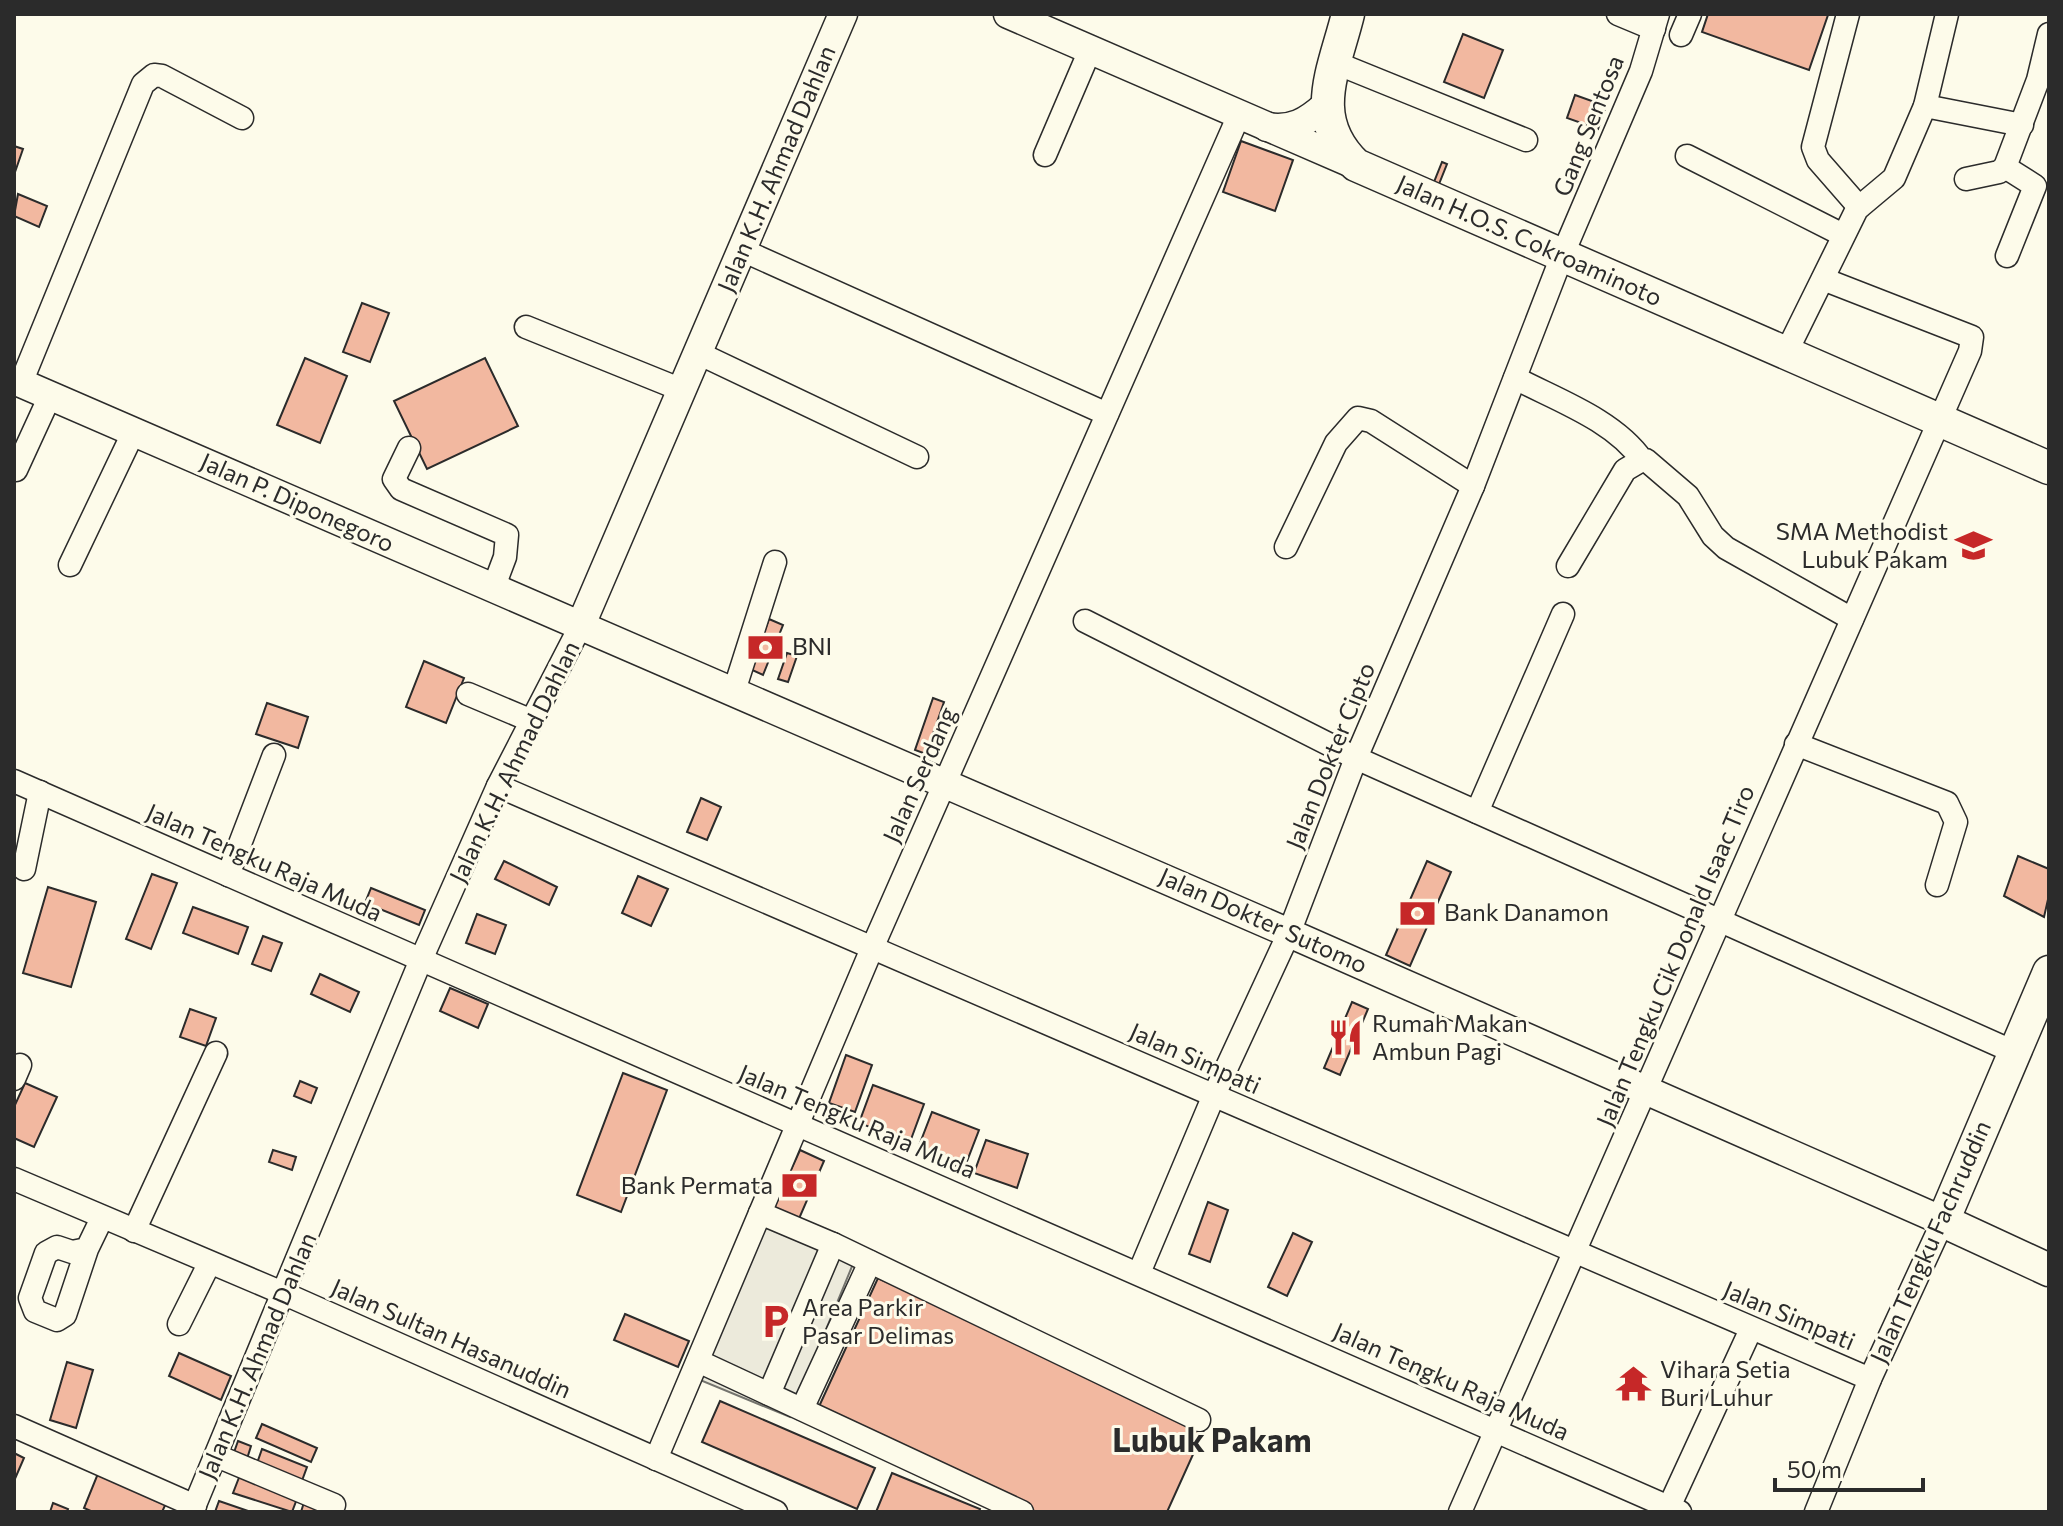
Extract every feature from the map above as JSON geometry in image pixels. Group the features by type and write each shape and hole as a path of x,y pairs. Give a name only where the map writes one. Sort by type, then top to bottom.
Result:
{"highway":[{"path":"1348,14 1325,106 1333,137 1356,165"},
{"name":"Jalan H.O.S. Cokroaminoto","path":"1356,165 2049,468"},
{"name":"Jalan Tengku Fachruddin","path":"1943,1221 2049,972"},
{"path":"1943,1221 2049,1270"}],"main road":[{"name":"Jalan K.H. Ahmad Dahlan","path":"580,627 843,14"},
{"name":"Jalan H.O.S. Cokroaminoto","path":"1008,14 1356,165"},
{"path":"1266,127 1283,129 1299,125 1325,106"},
{"name":"Jalan P. Diponegoro","path":"18,382 580,627"},
{"name":"Jalan Dokter Sutomo","path":"580,627 734,691 1943,1221"}],"street":[{"path":"1618,14 1656,21"},
{"path":"1848,14 1814,154 1859,207"},
{"path":"1786,353 1859,207 1892,181 1925,106 1947,14"},
{"name":"Gang Sentosa","path":"1562,256 1641,71 1656,21"},
{"path":"1966,179 1999,172 2005,167 2022,125 2049,34"},
{"path":"1045,155 1090,50"},
{"path":"1336,63 1526,140"},
{"path":"18,382 143,84 154,75 162,76 242,118"},
{"path":"1925,106 2022,125"},
{"name":"Jalan Serdang","path":"656,1459 873,946 1239,115"},
{"path":"1687,156 1843,235"},
{"path":"2005,167 2035,186 2007,256"},
{"path":"742,250 1107,414"},
{"name":"Jalan Dokter Cipto","path":"1139,1273 1214,1095 1289,933 1356,758 1473,486 1562,256"},
{"name":"Jalan Tengku Cik Donald Isaac Tiro","path":"1460,1512 1970,351 1972,337 1823,279"},
{"path":"526,327 682,390"},
{"path":"698,353 917,457"},
{"path":"1515,378 1598,422 1624,441 1642,460 1646,460 1688,496 1713,536 1740,559 1852,619"},
{"path":"16,470 50,396"},
{"path":"1286,547 1336,443 1358,418 1371,421 1473,486"},
{"path":"70,565 134,431"},
{"path":"409,448 396,472 397,485 507,535 505,557 493,589"},
{"path":"1568,566 1625,470 1642,460"},
{"path":"734,691 775,562"},
{"path":"1477,812 1563,614"},
{"path":"1085,621 1356,758 2014,1052"},
{"name":"Jalan K.H. Ahmad Dahlan","path":"194,1509 420,962 498,786 580,627"},
{"path":"468,694 532,721"},
{"path":"1796,744 1947,803 1956,822 1937,885"},
{"path":"228,875 274,755"},
{"name":"Jalan Tengku Raja Muda","path":"14,781 420,962 1139,1273 1674,1510"},
{"name":"Jalan Simpati","path":"498,786 1870,1379"},
{"path":"24,869 40,792"},
{"path":"134,1231 216,1053"},
{"name":"Jalan Sultan Hasanuddin","path":"14,1179 285,1294 776,1512"},
{"path":"760,1213 833,1244 1199,1420"},
{"path":"87,1249 102,1218"},
{"name":"Jalan Tengku Fachruddin","path":"1816,1512 1870,1379 1943,1221"},
{"path":"769,1394 833,1244"},
{"path":"802,1409 870,1262"},
{"path":"179,1324 209,1264"},
{"path":"1674,1510 1751,1329"},
{"path":"698,1361 1022,1512"},
{"path":"14,1426 194,1509"},
{"path":"217,1456 334,1505"}],"shaded area":[{"name":"Area Parkir Pasar Delimas","path":"763,1226 853,1264 790,1417 700,1380"}],"building":[{"path":"1708,14 1828,15 1809,70 1702,32"},
{"path":"1463,34 1503,50 1484,98 1444,82"},
{"path":"1575,95 1606,106 1598,129 1567,118"},
{"path":"1241,141 1293,160 1275,211 1223,192"},
{"path":"14,146 23,149 15,172 14,172"},
{"path":"1442,162 1447,164 1437,189 1432,187"},
{"path":"18,194 47,206 39,227 14,216"},
{"path":"362,303 389,313 370,362 343,352"},
{"path":"305,358 347,376 320,443 277,425"},
{"path":"485,358 518,426 427,469 394,401"},
{"name":"BNI","path":"769,619 783,625 763,675 750,669"},
{"path":"787,653 797,656 788,682 778,679"},
{"path":"424,661 464,678 446,723 406,707"},
{"path":"933,698 944,702 926,754 915,750"},
{"path":"267,703 308,717 298,748 256,734"},
{"path":"701,798 721,807 707,840 687,832"},
{"path":"2018,856 2049,869 2049,895 2044,917 2004,896"},
{"path":"504,861 557,887 549,905 495,879"},
{"name":"Bank Danamon","path":"1427,861 1451,872 1410,966 1386,955"},
{"path":"152,874 177,883 151,949 126,939"},
{"path":"638,876 668,889 651,926 622,913"},
{"path":"48,887 96,902 71,987 23,973"},
{"path":"371,888 425,910 419,925 365,903"},
{"path":"193,907 248,927 238,954 183,933"},
{"path":"477,914 506,925 495,954 466,943"},
{"path":"263,936 282,943 271,971 252,964"},
{"path":"320,974 359,992 350,1012 311,994"},
{"path":"450,988 488,1004 478,1028 440,1011"},
{"name":"Rumah Makan Ambun Pagi","path":"1352,1002 1368,1009 1340,1075 1324,1068"},
{"path":"190,1009 216,1018 206,1046 180,1037"},
{"path":"846,1055 872,1065 855,1112 829,1103"},
{"path":"623,1073 667,1090 621,1212 577,1195"},
{"path":"300,1081 317,1088 311,1103 294,1096"},
{"path":"25,1083 57,1097 34,1147 14,1138 14,1107"},
{"path":"873,1085 924,1104 910,1142 859,1123"},
{"path":"932,1112 979,1130 964,1169 917,1151"},
{"path":"986,1140 1028,1154 1017,1188 974,1173"},
{"path":"273,1150 296,1157 292,1170 269,1162"},
{"name":"Bank Permata","path":"800,1150 824,1161 798,1221 773,1210"},
{"path":"1208,1202 1228,1210 1210,1262 1189,1254"},
{"path":"1293,1233 1312,1242 1287,1296 1268,1287"},
{"path":"878,1278 1205,1428 1167,1512 1031,1512 816,1413"},
{"path":"625,1314 689,1341 678,1367 614,1340"},
{"path":"179,1353 231,1376 221,1400 169,1376"},
{"path":"67,1362 93,1370 76,1428 50,1420"},
{"path":"720,1401 875,1468 857,1509 702,1442"},
{"path":"262,1424 317,1448 311,1462 256,1438"},
{"path":"238,1441 251,1446 246,1462 232,1458"},
{"path":"262,1449 307,1467 300,1486 255,1469"},
{"path":"14,1453 24,1458 14,1481"},
{"path":"99,1471 168,1499 162,1512 93,1512 84,1508"},
{"path":"892,1473 980,1509 979,1512 876,1512"},
{"path":"240,1475 298,1496 292,1512 233,1493"},
{"path":"305,1499 338,1512 301,1512"},
{"path":"219,1501 251,1512 215,1512"},
{"path":"53,1503 68,1509 67,1512 50,1512"}],"place":[{"name":"SMA Methodist Lubuk Pakam","path":"1974,546"},
{"name":"BNI","path":"766,647"},
{"name":"Bank Danamon","path":"1418,913"},
{"name":"Rumah Makan Ambun Pagi","path":"1346,1038"},
{"name":"Bank Permata","path":"799,1186"},
{"name":"Area Parkir Pasar Delimas","path":"776,1322"},
{"name":"Vihara Setia Buri Luhur","path":"1634,1384"}],"district":[{"name":"Lubuk Pakam","path":"1212,1441"}]}
